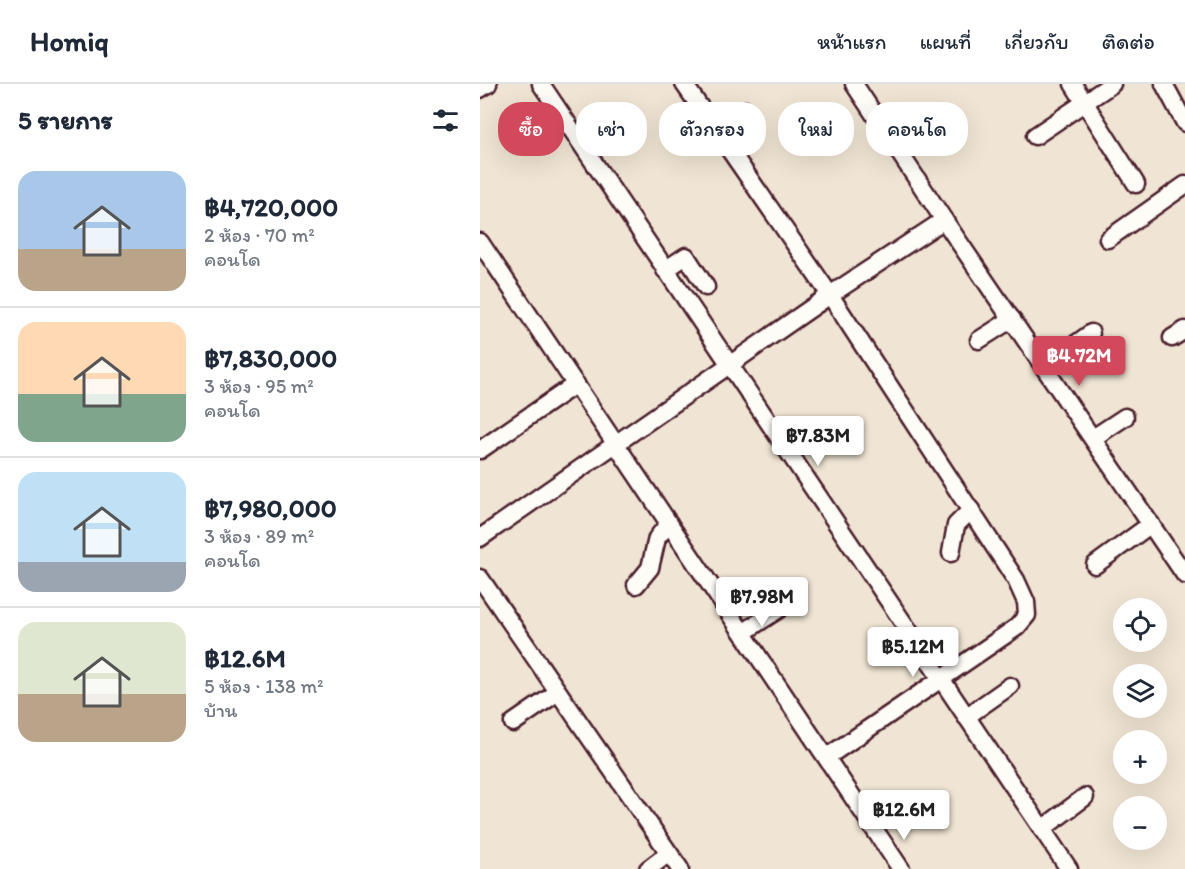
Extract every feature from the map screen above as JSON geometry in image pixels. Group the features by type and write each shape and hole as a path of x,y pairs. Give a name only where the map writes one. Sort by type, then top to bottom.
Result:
{"street":[{"path":"480,89 488,84"},
{"path":"541,84 1069,869"},
{"path":"684,84 696,102"},
{"path":"854,84 1185,575"},
{"path":"1073,84 1136,184"},
{"path":"1035,136 1112,84"},
{"path":"1170,86 1185,123"},
{"path":"734,156 830,295 971,510 1016,580 1026,602 1027,615 1017,627 827,757"},
{"path":"1108,239 1185,185"},
{"path":"480,538 830,295 944,220"},
{"path":"480,242 485,258 576,384 901,869"},
{"path":"665,270 686,256 706,287"},
{"path":"979,340 1012,319"},
{"path":"1044,367 1091,333"},
{"path":"480,450 576,384"},
{"path":"1093,438 1125,417"},
{"path":"951,553 956,525 971,510"},
{"path":"636,585 648,572 657,538 669,523"},
{"path":"1095,565 1151,524"},
{"path":"480,578 680,869"},
{"path":"744,632 779,609"},
{"path":"966,717 1010,686"},
{"path":"513,723 558,692"},
{"path":"1042,829 1085,797"},
{"path":"648,869 669,853"}]}
